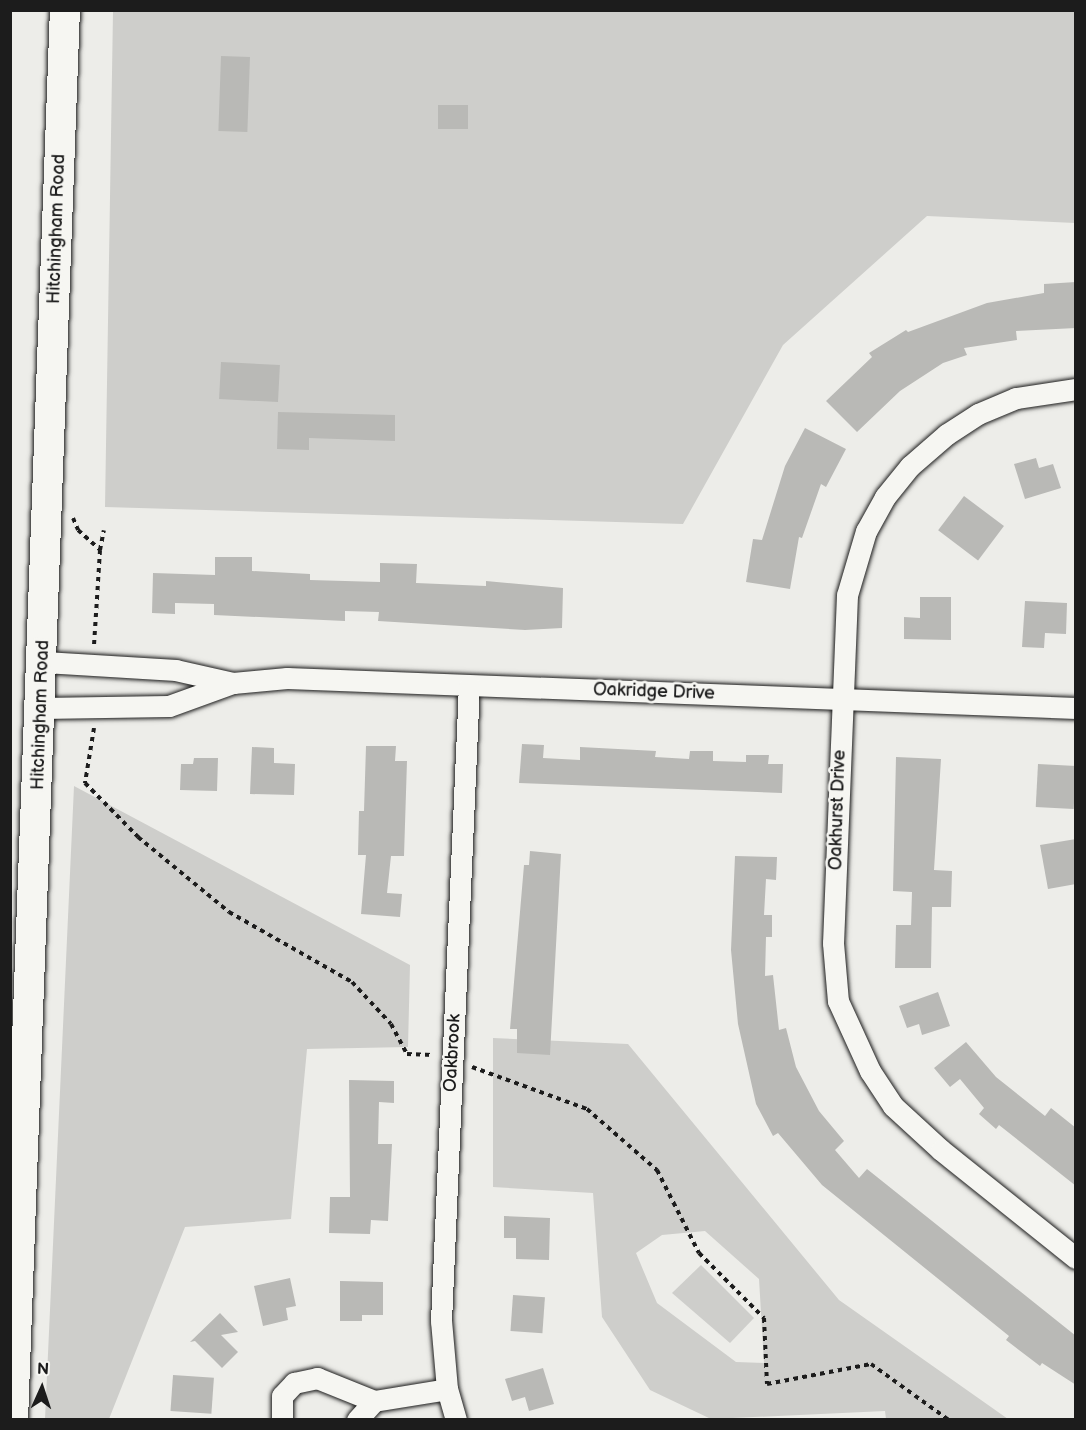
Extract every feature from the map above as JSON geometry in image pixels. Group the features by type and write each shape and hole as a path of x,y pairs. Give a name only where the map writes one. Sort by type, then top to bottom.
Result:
{"street":[{"name":"Hitchingham Road","path":"14,1419 40,708 44,662 64,10"},
{"name":"Oakhurst Drive","path":"1076,389 1016,398 978,414 946,434 910,466 885,497 866,531 847,595 841,699 833,943 838,1001 870,1071 893,1106 941,1150 1076,1258"},
{"name":"Oakridge Drive","path":"44,662 176,670 233,683"},
{"name":"Oakridge Drive","path":"40,708 96,710 169,706 233,683 287,678 1076,708"},
{"name":"Oakbrook","path":"456,1419 447,1389 441,1321 469,686"},
{"path":"282,1419 282,1396 294,1383 317,1378 374,1401 447,1389"},
{"path":"357,1419 374,1401"}],"path":[{"path":"72,516 78,531 100,550"},
{"path":"94,666 100,550 104,530"},
{"path":"96,710 84,783 138,837 229,912 352,982 390,1024 407,1054 453,1061 587,1109 657,1170 699,1253 764,1318 767,1384 871,1364 949,1419"}],"shaded area":[{"path":"113,11 1075,11 1075,223 927,216 783,345 683,524 105,507"},
{"path":"74,786 410,965 408,1047 307,1049 291,1219 185,1227 109,1419 45,1419"},
{"path":"493,1038 628,1044 839,1300 1008,1419 886,1419 885,1411 711,1419 650,1390 602,1317 593,1193 493,1187","holes":["705,1231 759,1279 764,1363 736,1362 657,1303 636,1253 662,1235"]},
{"path":"701,1265 754,1318 730,1343 672,1293"}],"building":[{"path":"221,56 250,57 247,132 218,131"},
{"path":"438,105 468,105 468,129 438,129"},
{"path":"1076,282 1076,328 1016,331 1017,340 964,348 967,355 943,363 900,391 857,432 826,401 872,357 869,353 906,330 908,332 987,303 1044,293 1044,284"},
{"path":"221,362 280,365 278,402 219,399"},
{"path":"278,412 395,415 395,441 309,438 309,450 277,449"},
{"path":"805,428 846,449 826,487 821,484 802,538 799,537 790,589 746,582 753,539 762,540 785,466"},
{"path":"1036,458 1039,468 1053,464 1061,488 1025,499 1014,464"},
{"path":"964,496 1004,526 978,560 938,530"},
{"path":"215,557 252,557 252,571 310,574 310,580 380,582 380,563 417,564 416,583 486,586 486,581 563,588 562,628 525,630 378,621 379,612 345,611 345,621 214,615 214,604 175,603 175,614 152,613 153,573 215,575"},
{"path":"920,597 951,597 951,640 904,639 904,617 920,618"},
{"path":"1025,601 1067,603 1066,634 1045,633 1044,648 1022,647"},
{"path":"522,744 544,745 543,758 580,760 580,747 656,751 655,757 689,759 690,751 713,751 713,761 746,762 746,755 769,755 768,764 783,764 782,793 519,783"},
{"path":"366,746 396,746 395,761 407,761 404,856 391,856 387,893 402,894 400,917 361,914 366,855 358,855 359,811 364,811"},
{"path":"252,747 274,748 274,763 295,764 294,795 250,794"},
{"path":"896,757 941,759 934,870 952,871 951,907 932,907 931,968 895,968 896,925 911,925 912,892 893,891"},
{"path":"194,758 218,758 217,791 180,790 181,764 193,764"},
{"path":"1038,764 1076,766 1074,809 1036,807"},
{"path":"1076,839 1076,884 1048,889 1040,845"},
{"path":"530,851 561,854 550,1055 517,1053 517,1029 510,1029 524,865 529,865"},
{"path":"735,856 777,857 776,880 766,879 764,915 772,915 772,937 766,937 765,976 773,975 779,1030 786,1028 796,1067 819,1111 844,1141 835,1150 859,1178 867,1169 1076,1336 1076,1385 1042,1363 1040,1366 1006,1340 1009,1336 822,1185 778,1133 773,1136 756,1104 738,1024 731,950"},
{"path":"938,992 950,1026 922,1035 919,1024 907,1028 899,1006"},
{"path":"966,1042 996,1077 1045,1116 1051,1108 1076,1128 1076,1186 999,1125 996,1129 979,1114 984,1108 960,1079 950,1087 934,1068"},
{"path":"349,1080 394,1081 394,1103 379,1102 378,1144 392,1144 388,1221 371,1220 370,1234 329,1233 330,1197 350,1197"},
{"path":"504,1216 550,1218 549,1260 516,1259 516,1238 504,1238"},
{"path":"290,1278 296,1306 286,1308 288,1320 263,1326 254,1286"},
{"path":"340,1281 383,1282 383,1315 362,1315 362,1321 340,1321"},
{"path":"513,1295 545,1297 542,1333 510,1331"},
{"path":"220,1313 238,1332 221,1335 238,1352 222,1368 195,1341 190,1342"},
{"path":"543,1368 554,1404 529,1411 525,1397 512,1401 505,1379"},
{"path":"173,1375 214,1378 211,1414 170,1411"}]}
